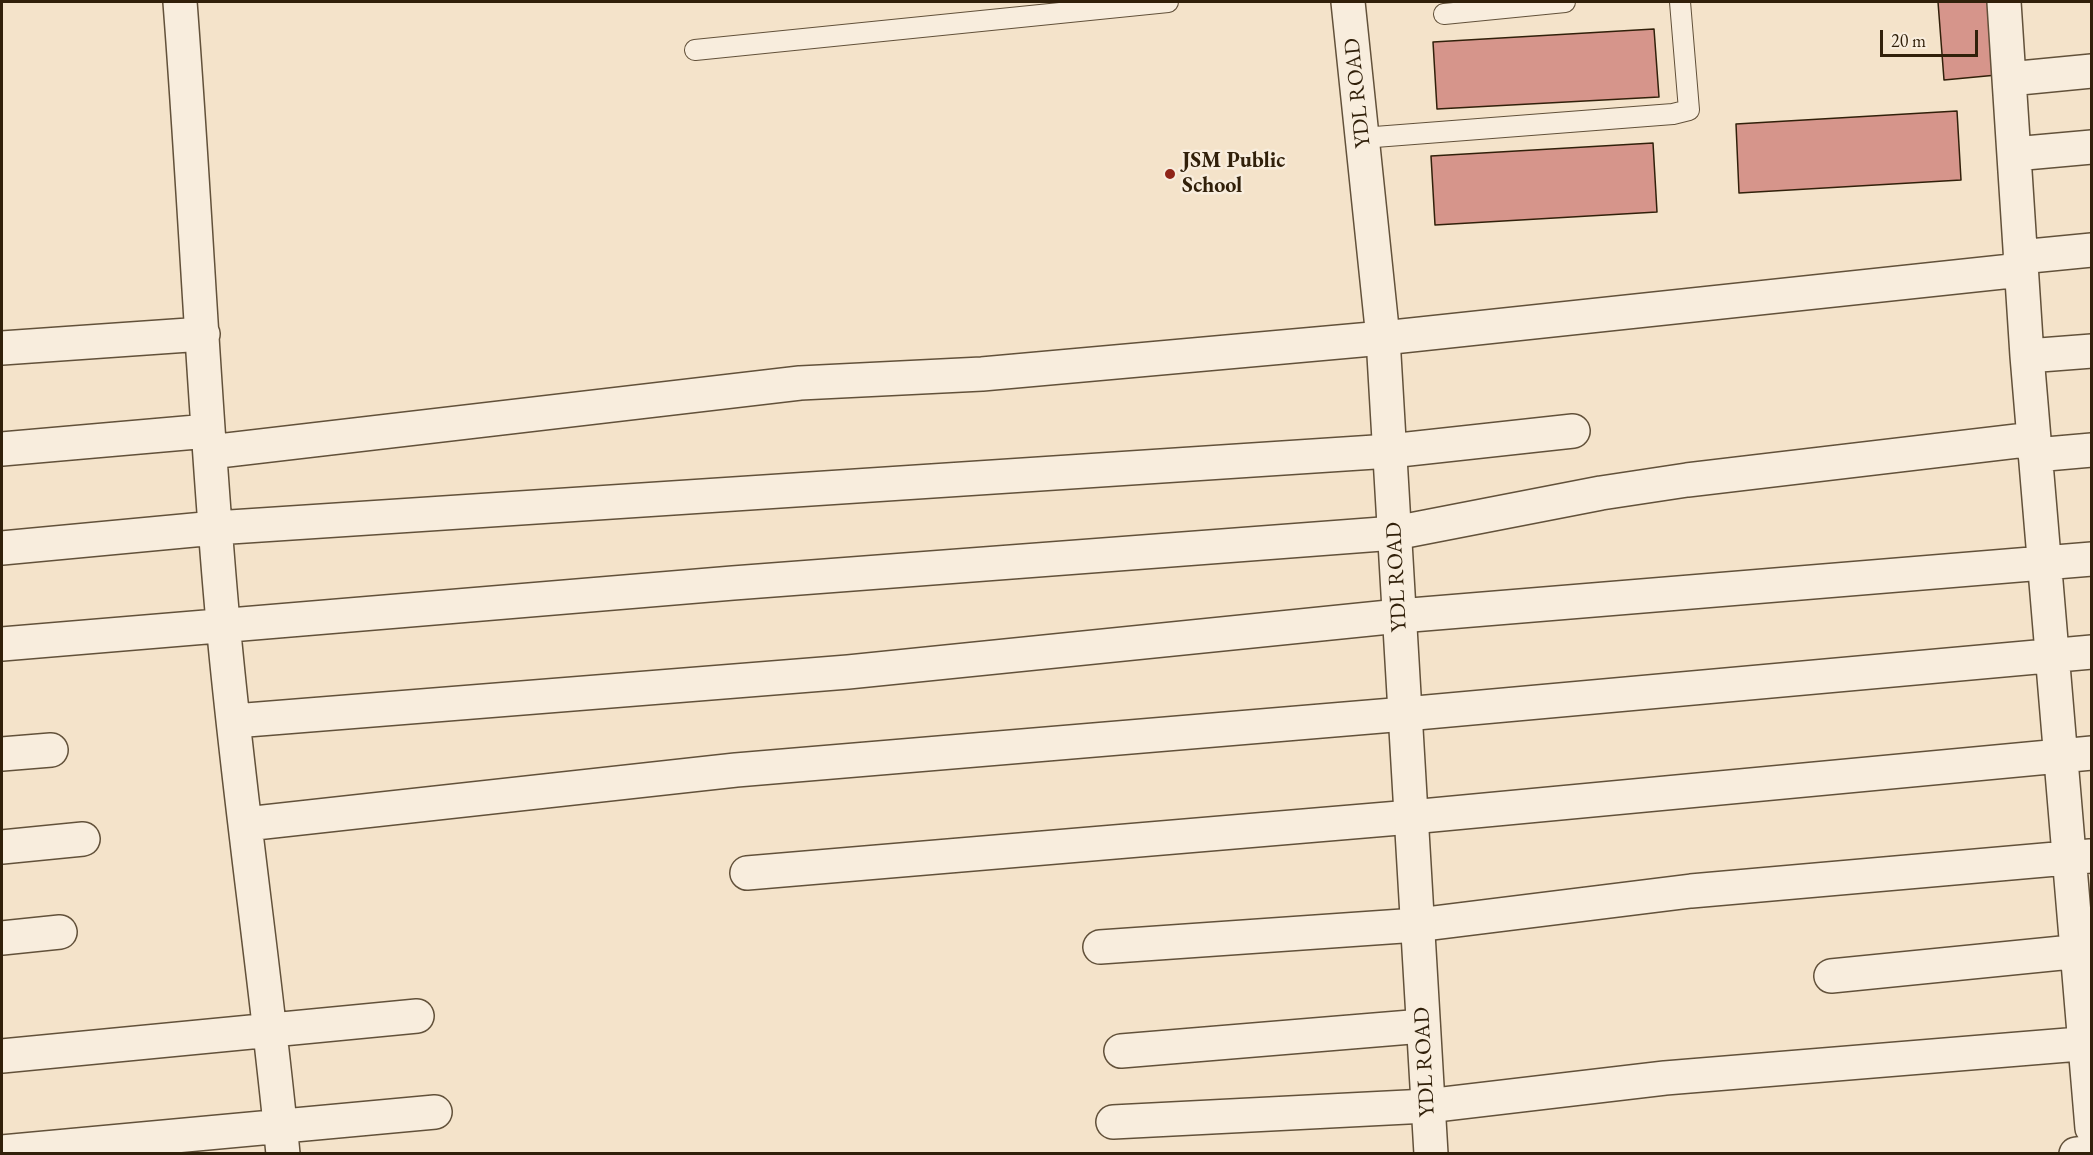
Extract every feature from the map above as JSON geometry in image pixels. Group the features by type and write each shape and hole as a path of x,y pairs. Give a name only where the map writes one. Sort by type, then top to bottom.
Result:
{"street":[{"path":"180,2 215,528 234,721 282,1140"},
{"name":"YDL ROAD","path":"1348,2 1383,338 1431,1154"},
{"path":"2004,2 2027,356 2052,657 2076,755 2091,1128"},
{"path":"2009,79 2091,71"},
{"path":"2014,154 2091,147"},
{"path":"2,449 209,441 800,383 982,374 1383,338 2021,264 2091,250"},
{"path":"2,348 203,334"},
{"path":"2027,356 2091,351"},
{"path":"2,548 215,528 1390,451 1573,431"},
{"path":"2,644 734,583 1395,533 1666,483 2035,447 2091,450"},
{"path":"234,721 848,672 1400,616 2091,559"},
{"path":"246,825 736,770 1405,714 2091,652"},
{"path":"2,754 51,750"},
{"path":"747,873 1411,817 2076,755"},
{"path":"2,847 83,840"},
{"path":"1100,947 1417,924 1691,891 2080,857"},
{"path":"2,938 60,932"},
{"path":"1831,976 2084,950"},
{"path":"2,1056 417,1016"},
{"path":"1121,1051 1423,1026"},
{"path":"1113,1122 1427,1106 1665,1078 2088,1043"},
{"path":"2,1152 282,1140 435,1112"},
{"path":"2076,1154 2091,1152"}],"lane":[{"path":"695,50 1168,2"},
{"path":"1444,14 1565,2"},
{"path":"1362,138 1673,114 1689,110 1680,2"}],"building":[{"path":"1938,2 1992,2 1997,75 1944,80"},
{"path":"1654,29 1659,97 1437,109 1433,42"},
{"path":"1957,111 1961,180 1739,193 1736,124"},
{"path":"1653,143 1657,212 1435,225 1431,156"}],"place":[{"name":"JSM Public School","path":"1170,174"}]}
